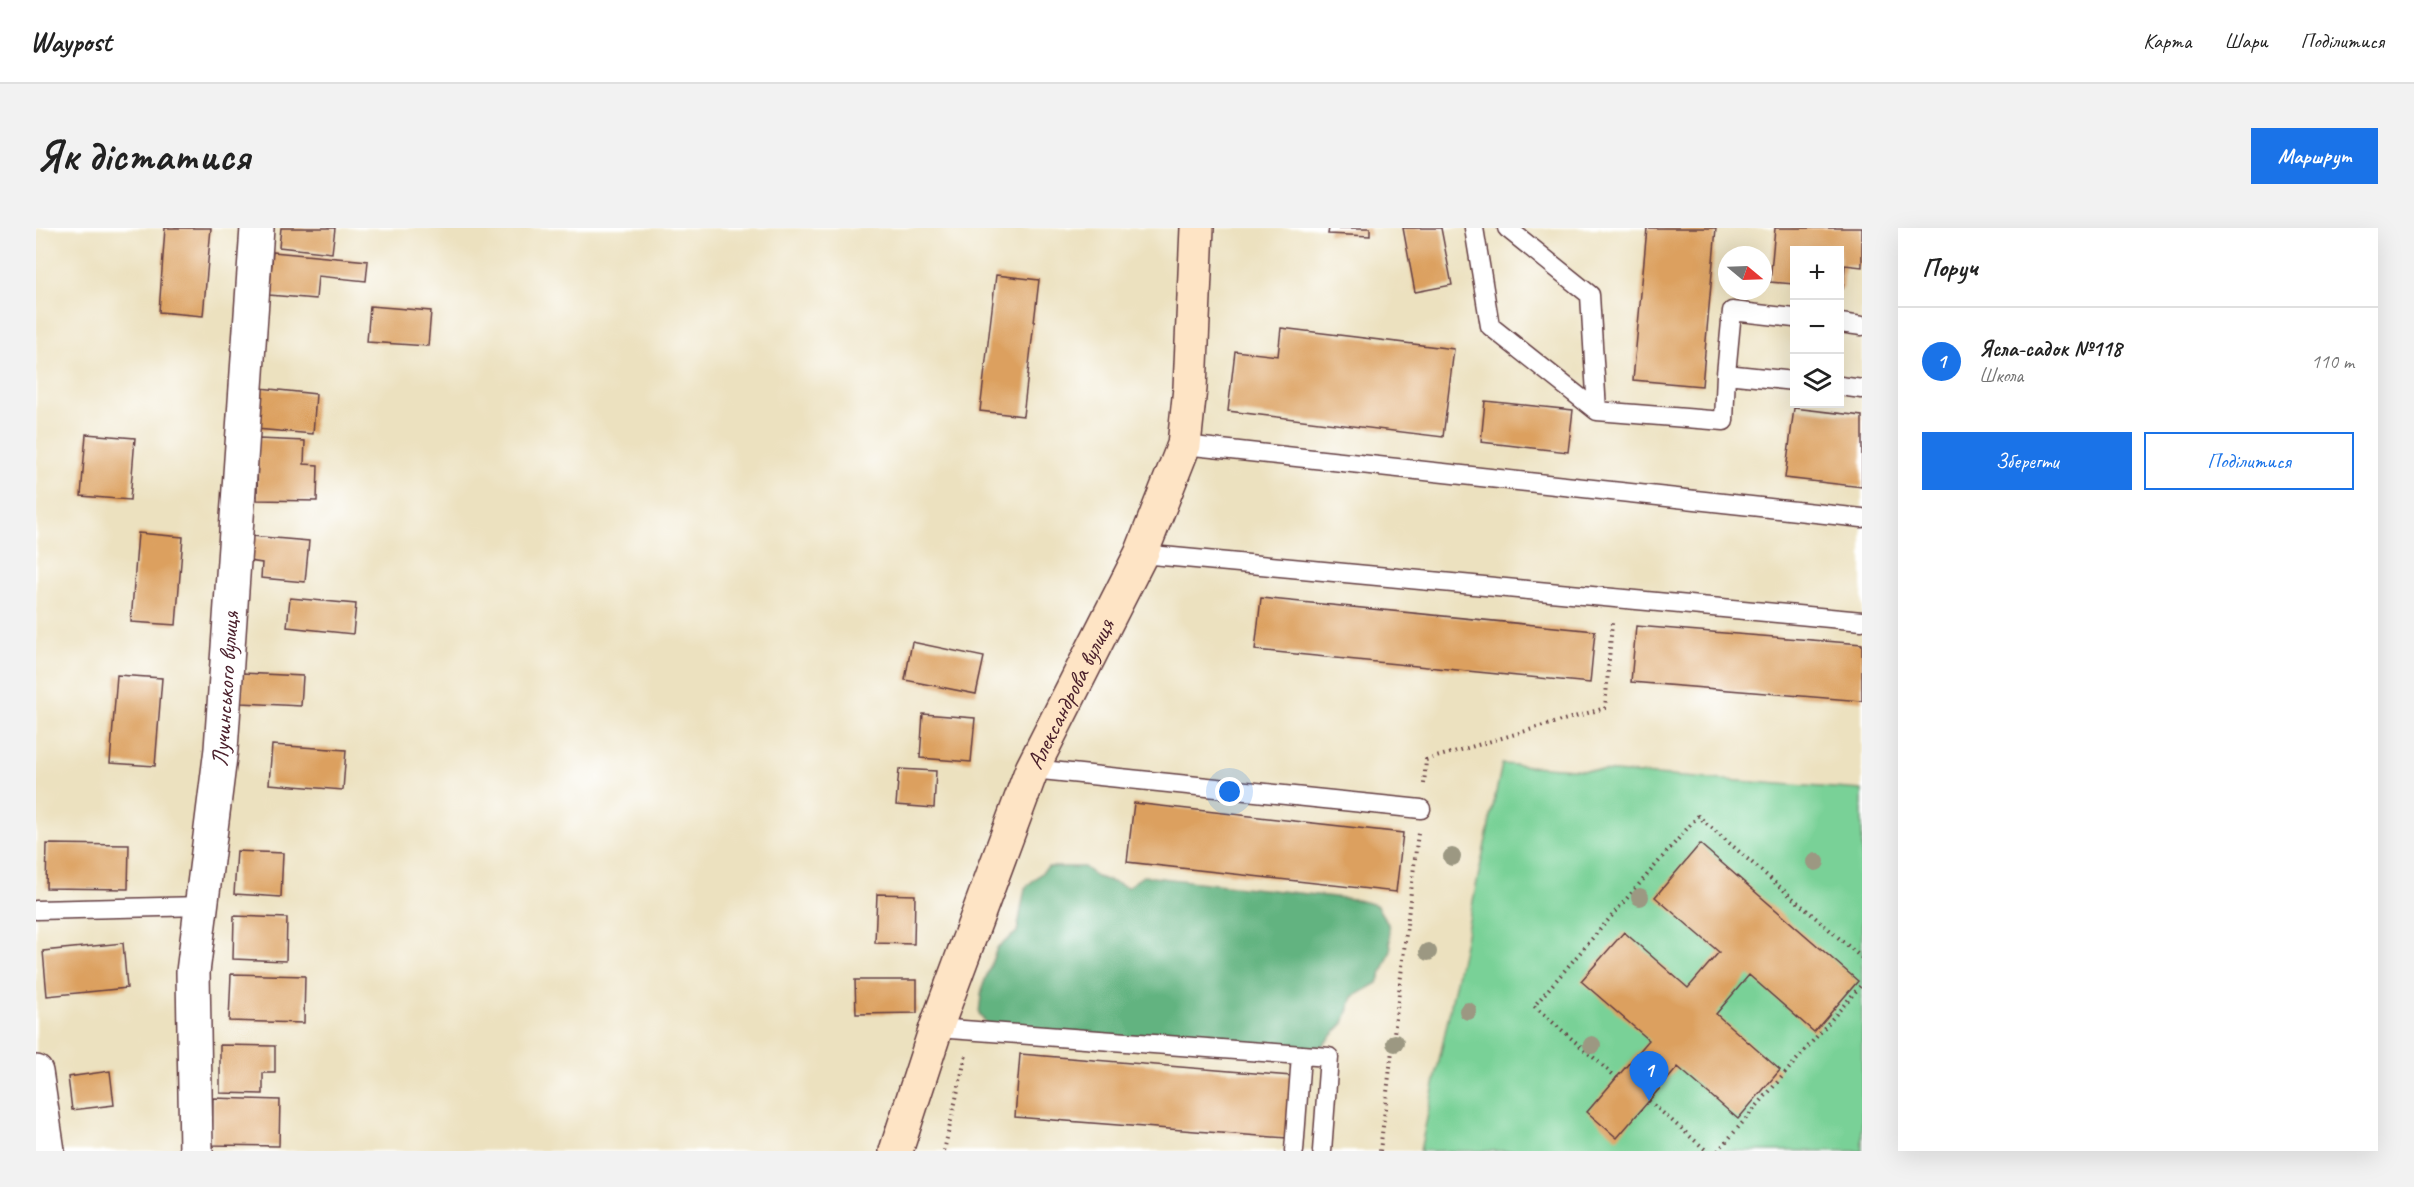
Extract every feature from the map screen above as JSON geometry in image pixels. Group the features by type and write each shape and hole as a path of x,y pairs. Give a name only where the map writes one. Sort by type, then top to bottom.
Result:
{"street":[{"name":"Лучинського вулиця","path":"196,1151 193,972 203,906 220,749 257,228"},
{"name":"Александрова вулиця","path":"896,1151 936,1028 1032,769 1141,554 1184,445 1190,388 1197,228"},
{"path":"36,1072 48,1151"}],"lane":[{"path":"1474,228 1490,326 1598,411 1724,421 1732,311 1790,318"},
{"path":"1507,228 1590,295 1598,411"},
{"path":"1844,324 1862,326"},
{"path":"1726,374 1790,381"},
{"path":"1844,387 1862,389"},
{"path":"1184,445 1862,518"},
{"path":"1141,554 1862,621"},
{"path":"1032,769 1421,809"},
{"path":"36,910 203,906"},
{"path":"936,1028 1329,1057 1322,1151"},
{"path":"1294,1151 1301,1055"}],"path":[{"path":"1380,1151 1426,760 1605,708 1614,598"},
{"path":"1617,1078 1534,1006 1698,816 1862,958"},
{"path":"1718,1151 1862,984"},
{"path":"944,1151 972,1030"},
{"path":"1649,1101 1707,1151"}],"green space":[{"path":"1502,764 1862,790 1862,1151 1420,1151"},
{"path":"1048,867 1084,867 1097,877 1127,887 1143,876 1353,899 1376,905 1388,924 1391,950 1378,983 1353,997 1344,1023 1322,1046 1299,1051 988,1027 979,1013 982,988 997,948 1017,932 1025,888"}],"building":[{"path":"165,228 211,228 203,316 159,312"},
{"path":"281,228 335,228 332,253 279,247"},
{"path":"1329,228 1370,228 1370,236 1328,234"},
{"path":"1403,228 1441,228 1452,285 1415,292"},
{"path":"1647,228 1716,228 1702,386 1633,380"},
{"path":"1775,228 1862,228 1862,267 1845,265 1844,277 1844,246 1790,246 1790,284 1772,282"},
{"path":"273,252 368,261 366,281 318,276 316,299 269,295"},
{"path":"996,275 1039,280 1023,416 980,411"},
{"path":"370,306 431,311 428,346 367,342"},
{"path":"1281,328 1454,349 1443,437 1228,411 1235,351 1278,356"},
{"path":"260,388 316,394 313,434 256,429"},
{"path":"1485,401 1573,410 1568,452 1481,442"},
{"path":"1794,408 1862,416 1862,487 1785,478"},
{"path":"86,434 135,438 130,500 81,496"},
{"path":"258,439 305,441 304,464 318,465 317,501 257,500"},
{"path":"138,533 183,537 176,625 131,622"},
{"path":"251,536 309,541 305,582 261,578 262,563 249,561"},
{"path":"290,598 356,604 353,634 287,627"},
{"path":"1261,598 1595,631 1590,683 1255,650"},
{"path":"1636,626 1862,644 1862,701 1631,682"},
{"path":"912,642 984,657 976,694 905,680"},
{"path":"242,673 303,676 301,706 241,703"},
{"path":"117,675 162,678 155,766 110,763"},
{"path":"923,714 975,718 971,762 920,758"},
{"path":"272,745 346,750 343,790 269,784"},
{"path":"899,769 936,771 934,808 896,805"},
{"path":"1134,803 1403,833 1396,892 1127,862"},
{"path":"47,844 129,845 128,889 46,888"},
{"path":"1700,844 1858,981 1814,1032 1749,975 1716,1014 1780,1070 1738,1119 1678,1067 1617,1138 1587,1112 1649,1040 1581,981 1624,932 1688,988 1719,952 1655,897"},
{"path":"237,851 283,853 281,897 234,894"},
{"path":"877,894 915,895 914,944 875,943"},
{"path":"234,916 287,918 286,961 233,959"},
{"path":"123,943 127,988 47,996 43,951"},
{"path":"231,974 305,976 304,1023 229,1021"},
{"path":"855,980 917,980 917,1013 856,1014"},
{"path":"220,1045 275,1046 275,1073 263,1073 263,1094 220,1093"},
{"path":"1020,1054 1292,1076 1287,1138 1015,1117"},
{"path":"110,1071 114,1105 72,1110 68,1077"},
{"path":"213,1098 280,1100 279,1146 212,1145"}],"place":[{"name":"Ясла-садок №118","path":"1649,1101"}]}
